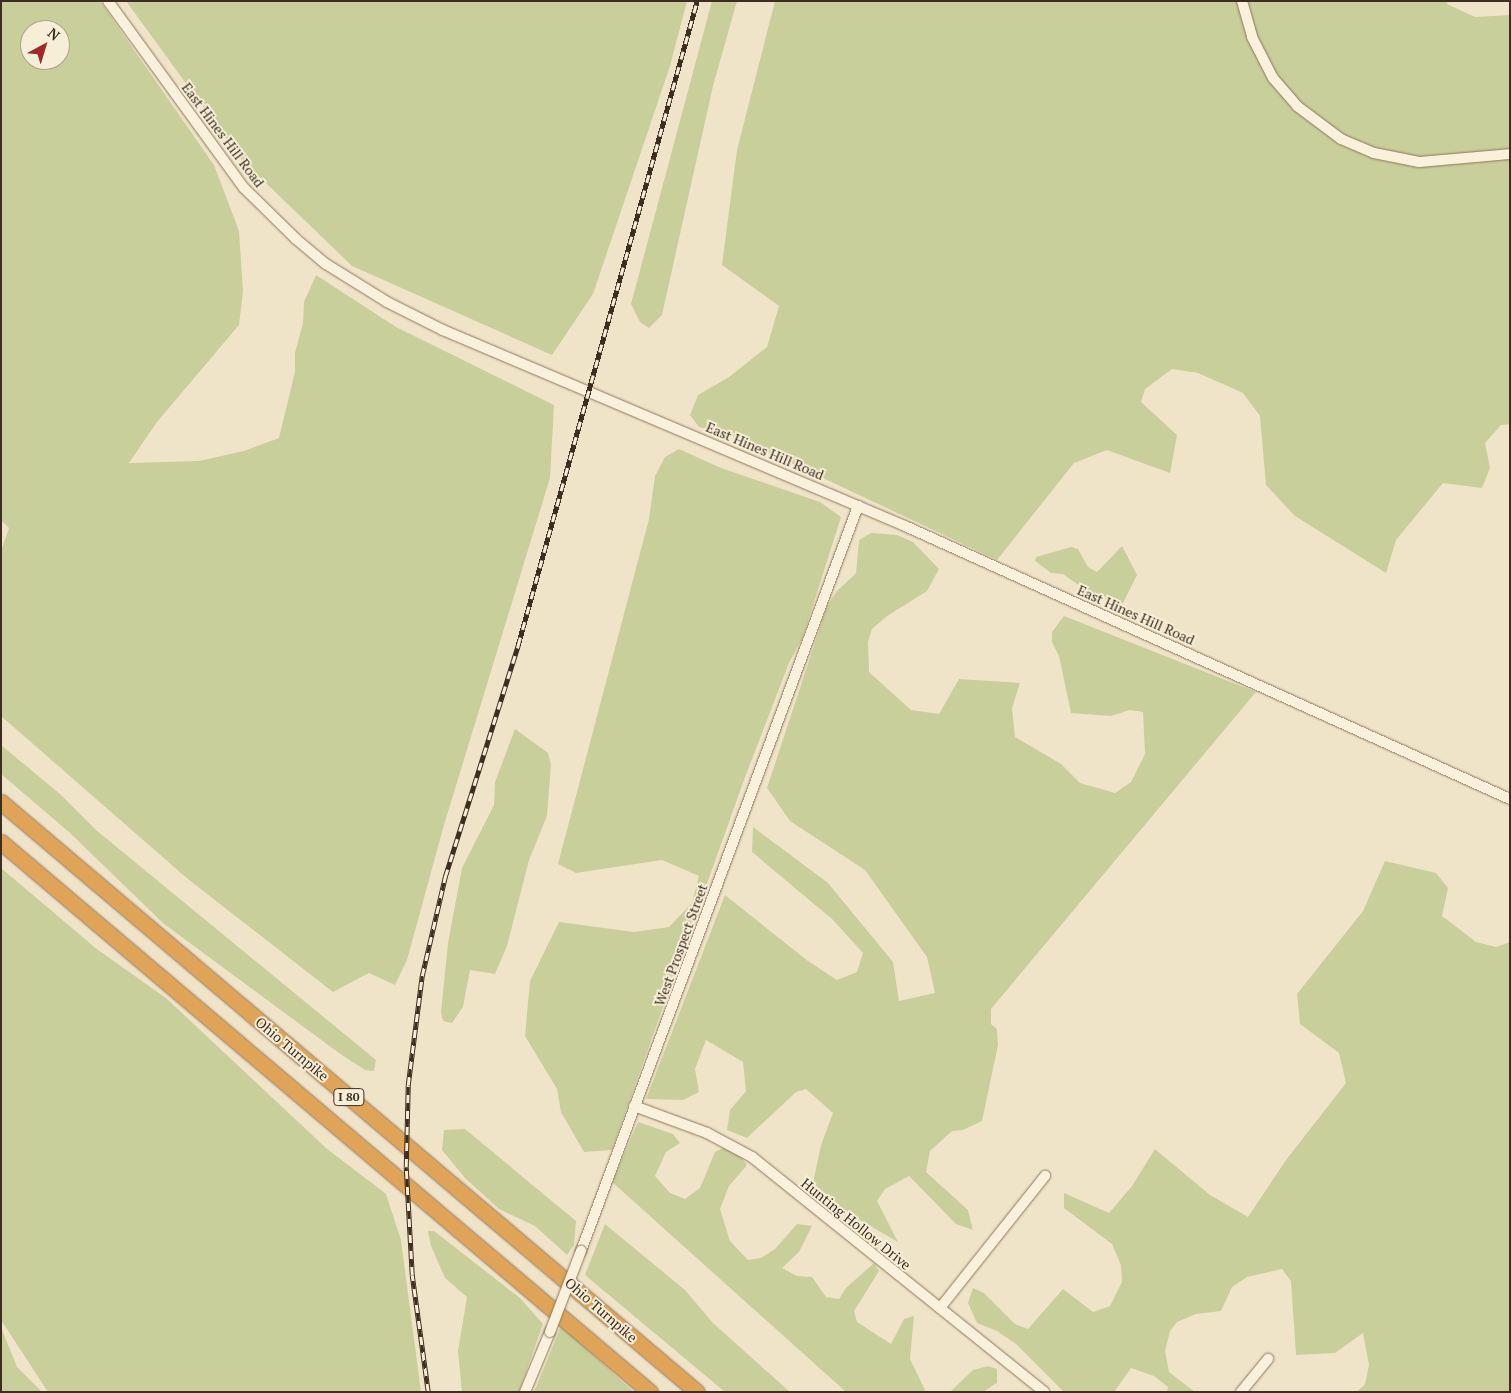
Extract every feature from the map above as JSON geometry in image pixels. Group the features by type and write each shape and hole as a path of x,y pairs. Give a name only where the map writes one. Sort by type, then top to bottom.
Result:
{"highway":[{"name":"Ohio Turnpike","path":"1,802 697,1392"},
{"name":"I 80","path":"1,842 650,1392"}],"street":[{"name":"East Hines Hill Road","path":"108,1 244,188 296,239 356,284 443,330 858,506 1510,798"},
{"path":"1242,1 1252,37 1273,78 1297,106 1341,139 1374,153 1419,162 1510,154"},
{"name":"West Prospect Street","path":"526,1392 581,1251 858,506"},
{"name":"Hunting Hollow Drive","path":"634,1106 707,1133 752,1157 1044,1392"},
{"path":"940,1308 1045,1176"},
{"path":"1241,1392 1268,1359"}],"green space":[{"path":"1,1 100,1 214,165 239,231 243,291 239,325 157,422 129,463 199,461 244,451 279,438 295,372 295,353 303,323 304,302 316,275 396,327 554,405 550,478 444,825 407,960 395,985 369,973 333,992 189,880 1,716 1,551 9,528 1,520"},
{"path":"126,1 687,1 670,66 593,294 552,355 352,266 241,159"},
{"path":"712,1 737,1 713,86 662,315 649,328 640,322 631,304"},
{"path":"775,1 1448,1 1447,4 1475,17 1510,15 1510,424 1501,425 1485,443 1490,468 1482,488 1443,483 1396,540 1386,573 1295,516 1266,485 1260,416 1243,393 1198,373 1172,369 1145,389 1141,402 1177,435 1170,473 1107,450 1074,463 997,560 738,438 699,427 690,415 698,395 729,377 767,347 779,306 722,265 737,150"},
{"path":"679,449 721,468 820,502 841,517 803,637 789,663 744,780 612,1150 584,1152 561,1112 557,1089 525,1036 530,981 559,922 634,932 669,927 692,903 699,876 662,860 576,873 558,864 649,519 655,476 665,457"},
{"path":"871,533 897,535 913,542 939,569 927,591 887,616 872,629 868,642 869,672 911,710 939,714 959,679 1020,683 1012,708 1015,737 1061,764 1080,783 1115,793 1131,782 1145,754 1143,712 1130,710 1111,716 1071,713 1059,656 1052,642 1052,632 1064,616 1256,692 991,1009 991,1024 997,1029 998,1045 982,1121 963,1130 952,1131 930,1151 926,1172 968,1210 973,1230 956,1224 909,1176 885,1189 877,1201 898,1242 851,1215 813,1183 821,1145 833,1113 806,1089 796,1092 747,1138 727,1130 730,1110 746,1091 743,1062 706,1040 695,1069 699,1092 683,1100 646,1099 725,895 808,961 837,980 857,972 863,953 832,919 752,852 753,827 828,883 893,962 899,1001 935,993 927,957 865,870 790,821 767,788 827,606 837,591 856,573 859,540"},
{"path":"1122,546 1137,575 1123,603 1116,604 1084,589 1063,574 1051,573 1035,561 1036,557 1071,547 1078,549 1088,567 1097,572"},
{"path":"515,729 548,753 551,764 547,816 529,860 507,946 495,974 470,970 463,1007 452,1023 443,1021 441,1012 448,943 462,868 494,805 495,782"},
{"path":"1,745 60,794 96,830 376,1060 374,1071 365,1070 339,1053 164,924 70,833 1,774"},
{"path":"1385,861 1436,873 1448,888 1442,916 1476,942 1496,947 1510,942 1510,1392 1357,1392 1365,1384 1369,1365 1363,1333 1335,1353 1296,1355 1291,1281 1282,1269 1247,1277 1232,1287 1221,1311 1196,1314 1177,1322 1170,1331 1165,1351 1169,1372 1195,1392 1167,1392 1168,1387 1154,1376 1131,1368 1114,1392 1064,1392 1016,1344 997,1331 977,1323 968,1303 973,1288 984,1293 1015,1324 1028,1329 1063,1289 1093,1312 1110,1306 1122,1282 1121,1265 1112,1244 1064,1208 1064,1193 1109,1213 1132,1186 1155,1149 1210,1195 1248,1217 1286,1160 1346,1083 1339,1053 1300,1024 1297,994 1363,911"},
{"path":"1,868 98,950 166,998 326,1148 386,1194 401,1240 421,1392 48,1392 1,1320"},
{"path":"638,1122 673,1134 680,1143 666,1152 655,1176 670,1193 685,1199 700,1188 715,1152 725,1147 738,1153 747,1165 729,1186 720,1209 730,1241 748,1260 761,1258 775,1249 797,1224 812,1226 799,1252 782,1268 797,1276 812,1277 826,1297 839,1299 846,1288 874,1263 879,1271 854,1311 857,1322 891,1344 904,1319 914,1316 910,1359 926,1392 846,1392 612,1182"},
{"path":"465,1129 576,1221 574,1245 567,1255 535,1226 499,1209 465,1178 442,1150 444,1130"},
{"path":"605,1224 685,1290 713,1323 790,1392 725,1392 585,1275"},
{"path":"428,1231 434,1231 520,1298 543,1324 519,1392 462,1392 458,1351 467,1297 445,1278 431,1246"},
{"path":"561,1326 634,1392 534,1392"},
{"path":"1,1327 17,1367 42,1392 1,1392"},
{"path":"988,1366 997,1369 997,1383 983,1392 950,1392 973,1370"}],"railway":[{"path":"428,1392 412,1275 406,1167 408,1085 422,976 445,877 518,645 697,1"}]}
